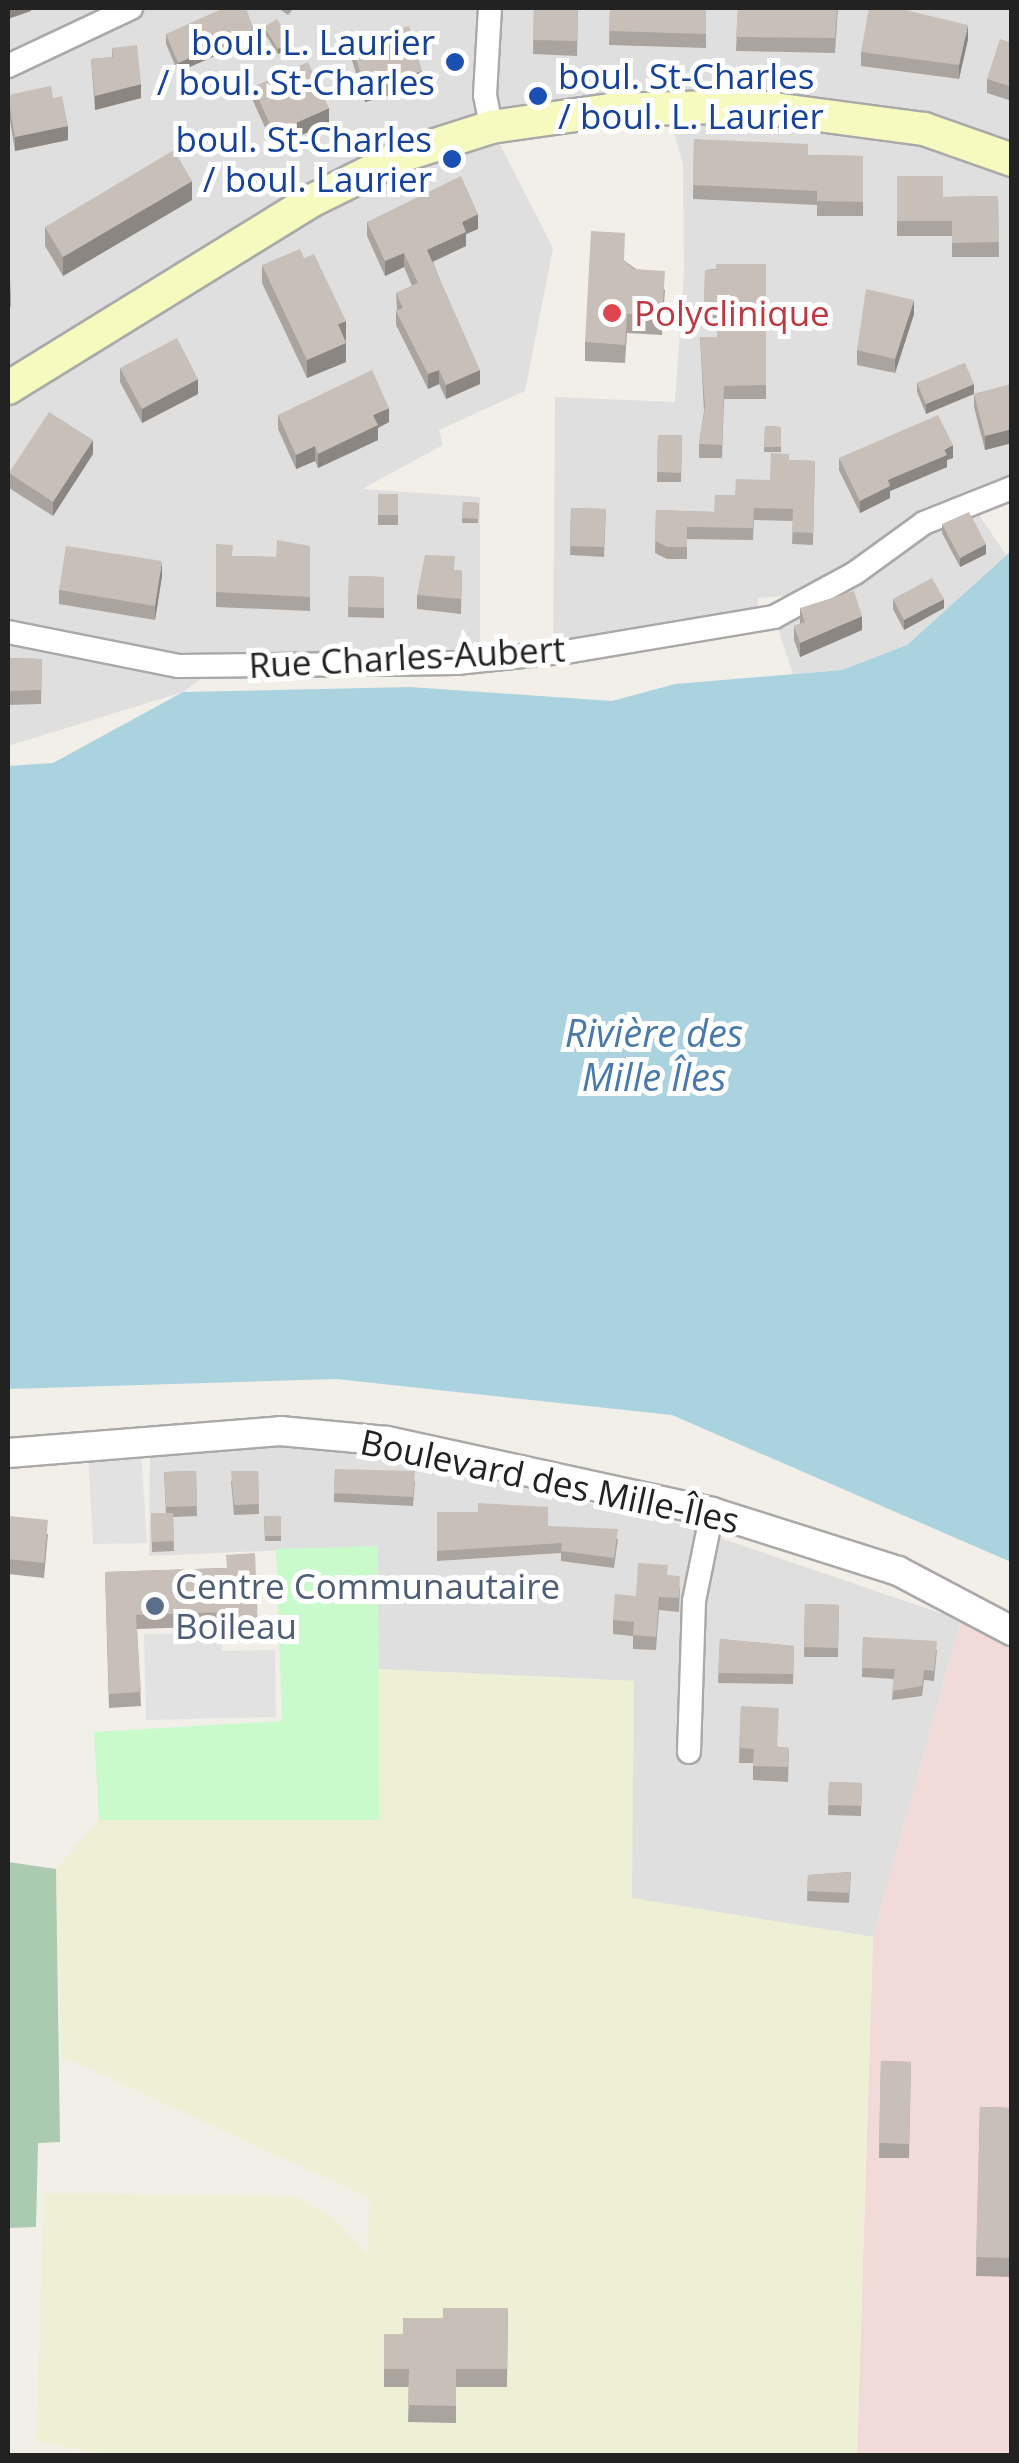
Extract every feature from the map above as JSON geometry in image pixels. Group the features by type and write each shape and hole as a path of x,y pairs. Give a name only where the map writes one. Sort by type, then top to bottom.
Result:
{"main road":[{"path":"8,388 310,200 404,154 491,127 610,110 751,106 924,129 1012,160"}],"street":[{"path":"8,66 130,8"},
{"path":"490,8 485,95 491,127"},
{"name":"Rue Charles-Aubert","path":"8,632 178,666 457,662 571,651 774,616 855,572 924,523 1012,488"},
{"name":"Boulevard des Mille-Îles","path":"8,1453 280,1431 387,1440 712,1512 898,1572 1012,1631"},
{"path":"688,1752 694,1600 712,1512"}],"shaded area":[{"path":"8,8 1011,8 1011,488 972,504 1006,555 907,645 842,670 793,674 774,617 813,594 758,598 757,615 553,653 555,397 675,402 684,271 683,164 673,129 820,101 660,89 543,102 491,127 553,248 525,391 439,430 443,445 362,489 480,497 480,661 219,666 183,692 8,746"},
{"path":"285,1445 386,1457 676,1523 961,1620 873,1937 631,1899 634,1681 378,1669 378,1546 149,1556 150,1450"},
{"path":"141,1450 147,1543 93,1544 88,1453"},
{"path":"961,1620 1011,1649 1011,2455 857,2456 873,1937"},
{"path":"221,1632 222,1651 275,1650 276,1717 146,1720 144,1634"}],"green space":[{"path":"378,1546 379,1820 99,1820 94,1732 282,1721 276,1549"},
{"path":"378,1669 634,1681 632,1898 873,1937 857,2455 114,2456 36,2441 44,2193 295,2196 329,2214 368,2254 369,2198 61,2056 56,1869 99,1820 378,1820"},
{"path":"8,1862 56,1869 60,2142 38,2143 36,2227 8,2228"}],"water":[{"name":"Rivière des Mille Îles","path":"1011,551 1011,1562 672,1415 336,1379 8,1389 8,766 53,763 183,692 410,687 612,701 675,684 842,670 907,645"}],"building":[{"path":"224,8 246,8 254,30 178,63 166,34"},
{"path":"534,8 578,8 577,41 533,40"},
{"path":"610,8 706,8 706,34 609,31"},
{"path":"738,8 837,8 835,38 736,37"},
{"path":"869,8 897,8 968,25 959,65 861,52"},
{"path":"277,19 291,41 278,49 264,27"},
{"path":"409,26 422,71 365,88 351,43"},
{"path":"1000,39 1012,43 1012,87 987,79"},
{"path":"137,45 141,84 95,96 91,59 113,57 112,48"},
{"path":"308,62 329,108 274,133 253,87"},
{"path":"51,86 53,98 62,96 68,126 15,137 8,95"},
{"path":"694,139 808,144 808,155 863,156 863,202 817,201 817,191 693,185"},
{"path":"174,150 192,181 63,257 45,227"},
{"path":"461,176 478,214 462,222 466,232 427,250 480,370 446,385 439,370 428,374 396,311 403,308 396,293 418,283 404,253 385,261 367,222"},
{"path":"897,176 943,176 943,197 998,196 999,242 952,243 952,221 897,221"},
{"path":"591,231 625,233 624,260 634,269 665,271 662,316 627,314 625,345 585,342"},
{"path":"300,249 304,258 314,254 346,321 338,324 346,343 307,360 262,265"},
{"path":"716,264 766,264 766,385 724,386 722,445 699,444 705,407 700,337 717,337 717,308 704,308 705,270 716,270"},
{"path":"866,289 914,300 895,359 857,350"},
{"path":"177,338 198,379 142,409 120,368"},
{"path":"965,363 974,384 926,404 917,383"},
{"path":"372,370 389,408 373,415 378,425 318,454 315,446 296,455 278,415"},
{"path":"1012,384 1012,429 985,436 974,394"},
{"path":"49,412 93,440 53,502 9,473"},
{"path":"938,415 953,445 944,449 947,455 888,480 890,486 860,501 839,458"},
{"path":"765,426 781,427 781,447 764,447"},
{"path":"658,435 682,435 681,473 657,472"},
{"path":"771,453 789,454 789,460 815,461 813,533 792,532 793,509 754,508 753,528 687,527 687,547 667,547 655,541 656,510 714,512 715,495 735,495 736,479 770,480"},
{"path":"378,494 398,494 398,515 378,515"},
{"path":"463,502 479,503 478,519 462,518"},
{"path":"571,508 606,509 604,547 570,546"},
{"path":"969,512 986,544 960,558 942,524"},
{"path":"277,540 310,546 310,597 216,592 216,544 233,545 232,556 276,557"},
{"path":"66,546 162,561 155,606 59,590"},
{"path":"425,555 455,556 454,570 462,571 461,599 417,595"},
{"path":"349,576 384,577 384,608 348,607"},
{"path":"932,578 944,599 904,620 893,599"},
{"path":"854,591 862,616 800,643 794,626 805,622 800,608"},
{"path":"8,658 42,659 41,690 8,691"},
{"path":"335,1469 415,1471 413,1497 334,1493"},
{"path":"196,1471 197,1506 166,1507 164,1472"},
{"path":"231,1471 258,1471 259,1504 234,1505"},
{"path":"478,1503 548,1507 548,1526 618,1529 614,1558 561,1551 562,1543 437,1551 437,1512 478,1512"},
{"path":"151,1513 173,1513 174,1541 152,1542"},
{"path":"9,1516 48,1520 44,1563 8,1559"},
{"path":"264,1516 281,1516 281,1536 265,1536"},
{"path":"255,1553 258,1627 230,1628 230,1612 136,1615 141,1692 109,1694 105,1572 227,1568 226,1555"},
{"path":"638,1563 668,1565 667,1575 680,1576 679,1598 659,1597 656,1637 633,1635 634,1622 613,1620 615,1594 636,1596"},
{"path":"805,1604 839,1605 838,1648 804,1647"},
{"path":"863,1637 937,1641 934,1671 924,1670 922,1686 892,1691 895,1669 862,1668"},
{"path":"720,1639 794,1646 793,1674 718,1673"},
{"path":"741,1706 779,1708 777,1747 789,1748 788,1767 753,1766 754,1749 739,1748"},
{"path":"829,1782 862,1783 861,1806 828,1805"},
{"path":"851,1872 849,1893 807,1891 808,1875"},
{"path":"881,2061 911,2062 909,2144 879,2143"},
{"path":"980,2107 1012,2108 1012,2258 976,2257"},
{"path":"443,2308 508,2308 507,2369 456,2369 456,2406 408,2405 409,2369 384,2369 384,2334 403,2334 403,2318 443,2318"}],"place":[{"name":"boul. L. Laurier / boul. St-Charles","path":"455,62"},
{"name":"boul. St-Charles / boul. L. Laurier","path":"538,96"},
{"name":"boul. St-Charles / boul. Laurier","path":"452,159"},
{"name":"Polyclinique","path":"612,313"},
{"name":"Centre Communautaire Boileau","path":"155,1606"}]}
